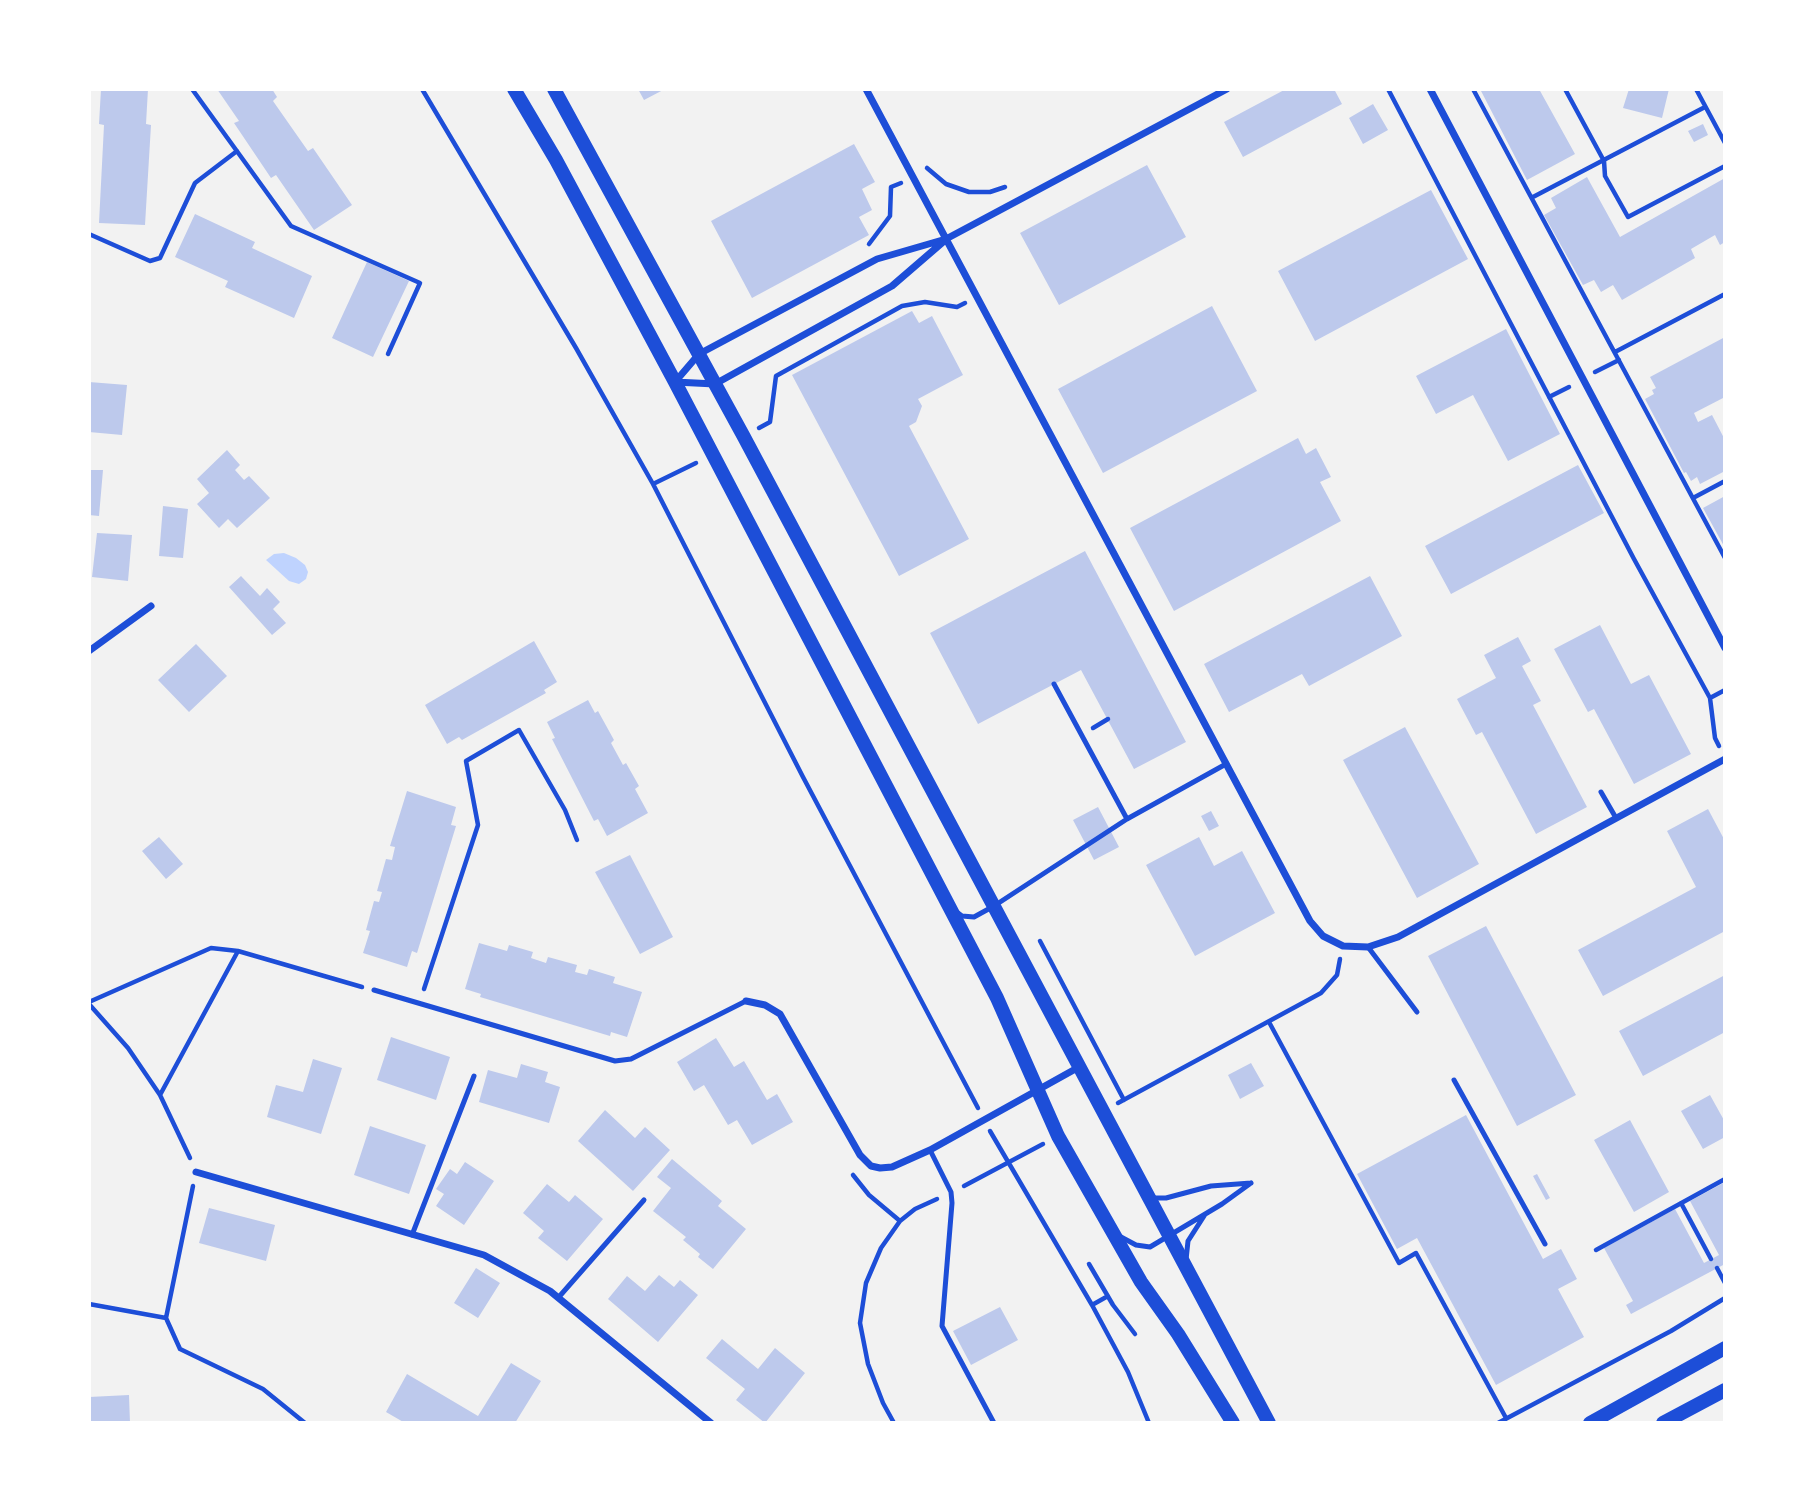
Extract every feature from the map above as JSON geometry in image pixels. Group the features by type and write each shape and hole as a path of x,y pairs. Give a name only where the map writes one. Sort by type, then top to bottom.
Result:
{"main road":[{"path":"514,89 675,382 997,998 1058,1136 1141,1282 1178,1334 1233,1423"},
{"path":"554,89 699,354 1269,1423"},
{"path":"1590,1423 1725,1348"},
{"path":"1663,1423 1725,1390"}],"street":[{"path":"866,89 1310,921 1323,936 1343,946 1368,947 1398,937 1725,758"},
{"path":"675,382 699,354 877,259 946,239 1227,89"},
{"path":"1430,89 1725,648"},
{"path":"675,382 715,384 892,286 946,239"},
{"path":"89,651 151,606"},
{"path":"746,1001 765,1005 780,1014 860,1155 871,1166 880,1168 892,1167 930,1150 1079,1067"},
{"path":"196,1172 484,1255 558,1298 711,1423"}],"lane":[{"path":"1054,684 1127,819"},
{"path":"947,905 962,916 974,917 1127,819 1226,764"},
{"path":"1601,792 1616,818"},
{"path":"1368,947 1417,1012"},
{"path":"374,990 615,1061 631,1059 746,1001"},
{"path":"412,1235 474,1076"},
{"path":"1454,1080 1545,1244"},
{"path":"930,1150 951,1192 952,1203 942,1326 994,1423"},
{"path":"1114,1233 1136,1245 1150,1247 1251,1183 1210,1186 1166,1198 1149,1198"},
{"path":"558,1298 645,1200"},
{"path":"1186,1267 1188,1241 1205,1214"}],"path":[{"path":"192,89 291,226 420,283 388,354"},
{"path":"422,89 576,348 653,484 803,777 1007,1163 1092,1305 1128,1372 1149,1423"},
{"path":"1388,89 1710,698 1715,738 1725,758"},
{"path":"1473,89 1725,558"},
{"path":"1565,89 1604,160 1605,176 1628,217 1725,166"},
{"path":"1696,89 1725,143"},
{"path":"1533,198 1705,107"},
{"path":"89,234 150,261 160,258 195,183 237,151"},
{"path":"858,250 869,244 890,216 891,187 928,168 946,184 969,192 990,192 1016,181"},
{"path":"1615,352 1725,294"},
{"path":"776,376 902,306 925,302 957,307"},
{"path":"1604,368 1619,360"},
{"path":"1549,397 1567,388"},
{"path":"1693,498 1725,481"},
{"path":"1710,698 1725,690"},
{"path":"419,1004 478,825 466,761 519,730 565,810 577,840"},
{"path":"1040,941 1124,1100"},
{"path":"1103,1112 1321,993 1337,975 1343,946"},
{"path":"305,1423 263,1389 180,1349 166,1318 196,1172 160,1095 128,1048 89,1003 211,948 239,951 374,990"},
{"path":"160,1095 239,951"},
{"path":"1269,1022 1399,1263 1416,1253 1506,1418"},
{"path":"894,1423 868,1364 860,1323 866,1283 881,1248 900,1221 915,1209 1007,1163"},
{"path":"1596,1250 1725,1179"},
{"path":"1681,1203 1712,1259"},
{"path":"1089,1264 1135,1334"},
{"path":"1717,1268 1725,1283"},
{"path":"1092,1305 1108,1296"},
{"path":"1498,1423 1671,1331 1725,1298"},
{"path":"89,1304 166,1318"}],"water":[{"path":"284,553 305,565 308,572 306,579 299,584 289,581 266,560 274,554"}],"building":[{"path":"101,89 148,89 146,124 151,125 145,225 99,223 104,125 99,124"},
{"path":"217,89 272,89 277,97 273,101 308,151 313,148 352,205 314,230 276,175 271,178 234,123 239,121"},
{"path":"638,89 665,89 644,100"},
{"path":"1286,89 1334,89 1342,104 1243,157 1224,122"},
{"path":"1480,89 1539,89 1575,154 1527,180"},
{"path":"1629,89 1669,89 1662,118 1623,108"},
{"path":"1373,104 1388,130 1363,144 1349,118"},
{"path":"1703,124 1708,135 1694,142 1688,131"},
{"path":"854,144 875,182 862,189 872,210 859,217 869,235 752,298 711,221"},
{"path":"1147,165 1186,237 1059,305 1020,233"},
{"path":"1587,177 1620,237 1725,178 1725,242 1720,245 1715,235 1691,249 1695,258 1622,300 1613,285 1601,292 1594,280 1583,285 1544,215 1556,208 1551,198"},
{"path":"1431,190 1468,259 1315,341 1278,271"},
{"path":"195,214 255,242 252,248 312,276 294,318 225,287 228,281 175,257"},
{"path":"367,262 409,281 373,357 332,338"},
{"path":"1212,306 1257,391 1103,473 1058,389"},
{"path":"912,311 919,323 932,316 963,375 918,399 922,406 916,422 909,426 969,539 899,576 792,375"},
{"path":"1506,329 1560,434 1508,461 1473,395 1436,414 1416,376"},
{"path":"1725,337 1725,397 1694,413 1698,422 1712,415 1725,440 1725,471 1700,484 1697,477 1691,481 1686,472 1684,473 1645,399 1654,394 1652,390 1656,388 1650,377"},
{"path":"89,382 127,385 122,435 89,432"},
{"path":"1298,438 1306,454 1316,448 1331,477 1320,482 1341,521 1174,611 1130,528"},
{"path":"227,450 240,465 235,470 244,480 249,476 270,498 237,528 228,519 219,528 197,504 209,493 197,479"},
{"path":"1578,465 1604,513 1451,594 1425,546"},
{"path":"89,470 103,470 99,516 89,515"},
{"path":"1725,496 1725,548 1703,508"},
{"path":"163,506 188,509 183,558 159,556"},
{"path":"97,533 132,535 128,581 92,577"},
{"path":"1085,551 1186,742 1134,769 1081,670 978,724 930,633"},
{"path":"241,576 260,596 267,588 280,602 273,609 286,623 272,635 229,587"},
{"path":"1370,576 1402,636 1309,686 1302,674 1229,712 1204,664"},
{"path":"1600,625 1631,684 1649,675 1691,754 1634,784 1594,709 1588,712 1554,649"},
{"path":"1518,637 1531,661 1522,666 1541,701 1533,705 1587,807 1536,834 1482,732 1476,735 1457,699 1496,678 1484,655"},
{"path":"534,641 557,682 544,690 546,693 462,740 459,737 447,744 425,705"},
{"path":"196,644 227,676 189,712 158,680"},
{"path":"588,700 595,713 598,711 614,740 611,743 623,765 626,763 639,786 635,789 648,813 607,836 598,819 594,821 552,739 555,738 547,722"},
{"path":"1405,727 1479,864 1417,898 1343,760"},
{"path":"407,791 456,807 451,825 456,826 417,953 412,951 407,967 363,953 370,931 366,930 374,901 379,902 382,892 377,891 386,859 392,860 395,847 390,846"},
{"path":"1098,807 1119,847 1094,860 1073,820"},
{"path":"1708,809 1725,841 1725,931 1603,996 1578,950 1696,887 1667,831"},
{"path":"1211,811 1219,826 1209,831 1201,816"},
{"path":"159,837 183,864 166,879 142,851"},
{"path":"1199,837 1214,866 1242,851 1275,913 1195,956 1146,865"},
{"path":"630,855 673,937 640,954 595,872"},
{"path":"1486,926 1576,1095 1517,1126 1428,956"},
{"path":"479,943 507,951 509,945 533,952 531,958 546,963 548,957 577,965 575,972 587,975 589,969 615,977 613,983 642,992 627,1037 611,1032 610,1036 480,997 481,994 465,989"},
{"path":"1725,975 1725,1032 1643,1076 1619,1031"},
{"path":"391,1037 450,1057 436,1100 377,1080"},
{"path":"716,1038 734,1067 744,1061 767,1100 777,1094 793,1122 752,1145 737,1120 728,1125 704,1085 694,1091 677,1062"},
{"path":"313,1059 342,1068 321,1134 267,1117 276,1085 303,1092"},
{"path":"1251,1063 1264,1086 1240,1099 1228,1075"},
{"path":"521,1064 548,1072 545,1082 560,1087 549,1123 479,1102 488,1070 517,1078"},
{"path":"1710,1095 1725,1122 1725,1137 1703,1149 1681,1111"},
{"path":"605,1110 635,1138 645,1127 670,1150 633,1191 578,1141"},
{"path":"1466,1115 1543,1259 1561,1249 1577,1279 1558,1289 1584,1337 1496,1385 1417,1238 1397,1249 1357,1174"},
{"path":"1630,1120 1669,1192 1634,1212 1594,1140"},
{"path":"370,1126 426,1145 409,1194 354,1175"},
{"path":"672,1159 722,1201 718,1206 746,1229 713,1269 683,1240 686,1237 653,1211 671,1188 657,1177"},
{"path":"465,1162 494,1181 464,1225 436,1206 444,1194 436,1189 450,1169 457,1174"},
{"path":"1537,1174 1550,1198 1546,1200 1533,1176"},
{"path":"1725,1182 1725,1264 1631,1314 1626,1305 1633,1301 1604,1248 1675,1209 1704,1263 1719,1255 1690,1201"},
{"path":"547,1184 569,1202 575,1195 603,1219 567,1261 538,1238 544,1231 523,1213"},
{"path":"209,1208 275,1225 266,1261 199,1243"},
{"path":"476,1268 500,1283 478,1318 454,1303"},
{"path":"659,1275 674,1287 680,1280 698,1295 658,1342 608,1299 627,1276 645,1291"},
{"path":"1000,1307 1018,1340 971,1365 953,1331"},
{"path":"722,1339 758,1369 775,1348 805,1373 765,1423 736,1400 745,1389 706,1358"},
{"path":"511,1363 541,1381 515,1423 405,1423 386,1412 407,1374 478,1416"},
{"path":"129,1395 130,1423 89,1423 89,1397"}]}
